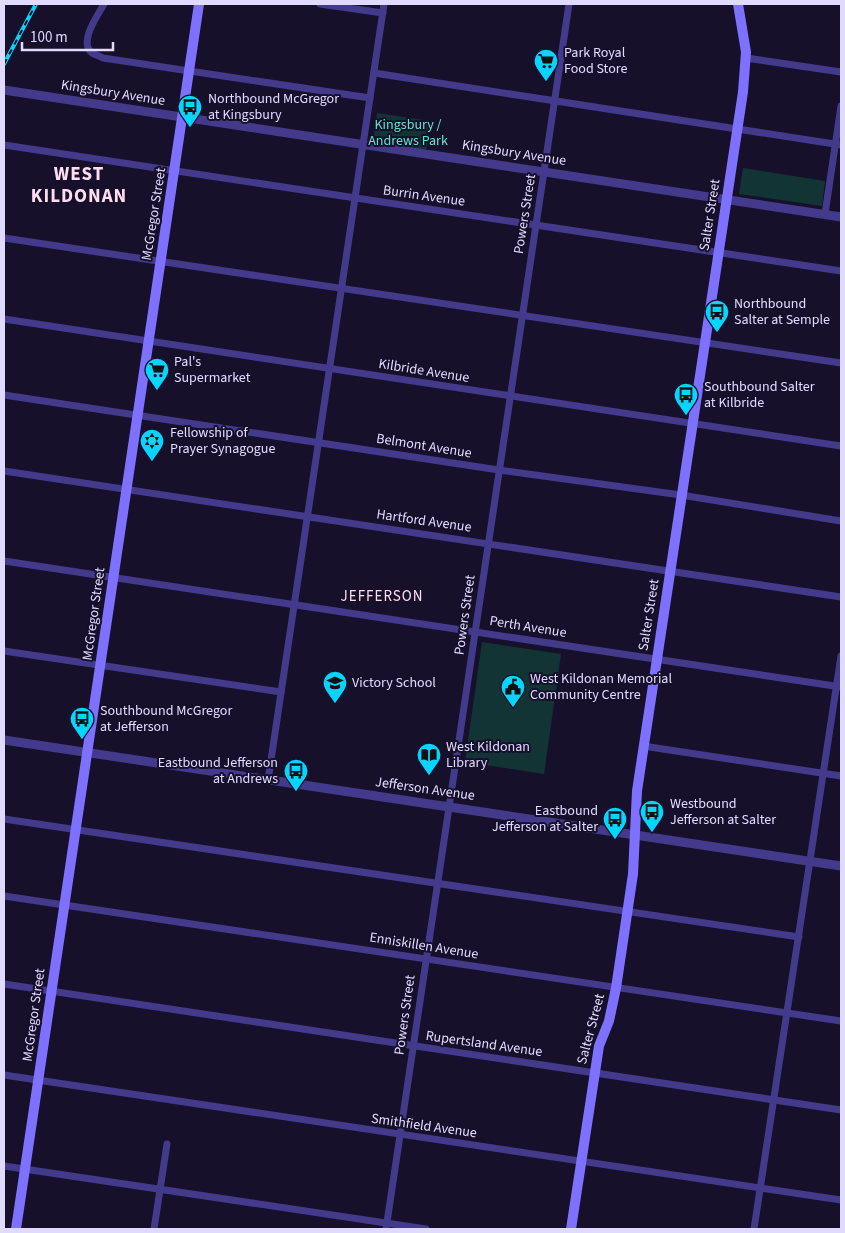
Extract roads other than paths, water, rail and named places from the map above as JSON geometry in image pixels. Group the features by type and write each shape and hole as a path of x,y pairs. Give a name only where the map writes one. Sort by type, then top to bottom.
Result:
{"main road":[{"name":"McGregor Street","path":"16,1229 199,4"},
{"name":"Salter Street","path":"571,1229 599,1046 612,1013 616,988 633,874 637,790 737,128 746,58 740,7"}],"street":[{"path":"104,4 89,31 87,41 88,48 92,53 104,58 370,98"},
{"path":"320,4 383,13"},
{"path":"268,780 384,4"},
{"name":"Powers Street","path":"386,1226 569,4"},
{"path":"746,58 841,72"},
{"path":"374,73 839,144"},
{"name":"Kingsbury Avenue","path":"4,90 841,217"},
{"path":"825,214 839,144 841,106"},
{"name":"Burrin Avenue","path":"4,145 841,271"},
{"path":"4,238 841,363"},
{"name":"Kilbride Avenue","path":"4,320 841,446"},
{"name":"Belmont Avenue","path":"4,395 499,470 681,495 841,521"},
{"name":"Hartford Avenue","path":"4,471 841,597"},
{"name":"Perth Avenue","path":"4,561 839,686"},
{"path":"4,651 281,692"},
{"path":"754,1229 839,686 841,656"},
{"name":"Jefferson Avenue","path":"4,740 841,866"},
{"path":"644,746 841,776"},
{"path":"4,819 627,913 799,937"},
{"name":"Enniskillen Avenue","path":"4,896 841,1021"},
{"name":"Rupertsland Avenue","path":"4,984 841,1110"},
{"name":"Smithfield Avenue","path":"4,1075 841,1200"},
{"path":"154,1229 167,1144"},
{"path":"4,1166 386,1226 426,1229"}],"railway":[{"path":"4,64 36,4"}],"place":[{"name":"Park Royal Food Store","path":"546,82"},
{"name":"Northbound McGregor at Kingsbury","path":"190,128"},
{"name":"Northbound Salter at Semple","path":"717,333"},
{"name":"Pal's Supermarket","path":"157,391"},
{"name":"Southbound Salter at Kilbride","path":"686,416"},
{"name":"Fellowship of Prayer Synagogue","path":"152,462"},
{"name":"Victory School","path":"335,704"},
{"name":"West Kildonan Memorial Community Centre","path":"513,708"},
{"name":"Southbound McGregor at Jefferson","path":"82,740"},
{"name":"West Kildonan Library","path":"429,776"},
{"name":"Eastbound Jefferson at Andrews","path":"296,792"},
{"name":"Westbound Jefferson at Salter","path":"652,833"},
{"name":"Eastbound Jefferson at Salter","path":"615,840"}],"district":[{"name":"WEST KILDONAN","path":"79,185"},
{"name":"JEFFERSON","path":"382,596"}],"park label":[{"name":"Kingsbury / Andrews Park","path":"408,134"}]}
